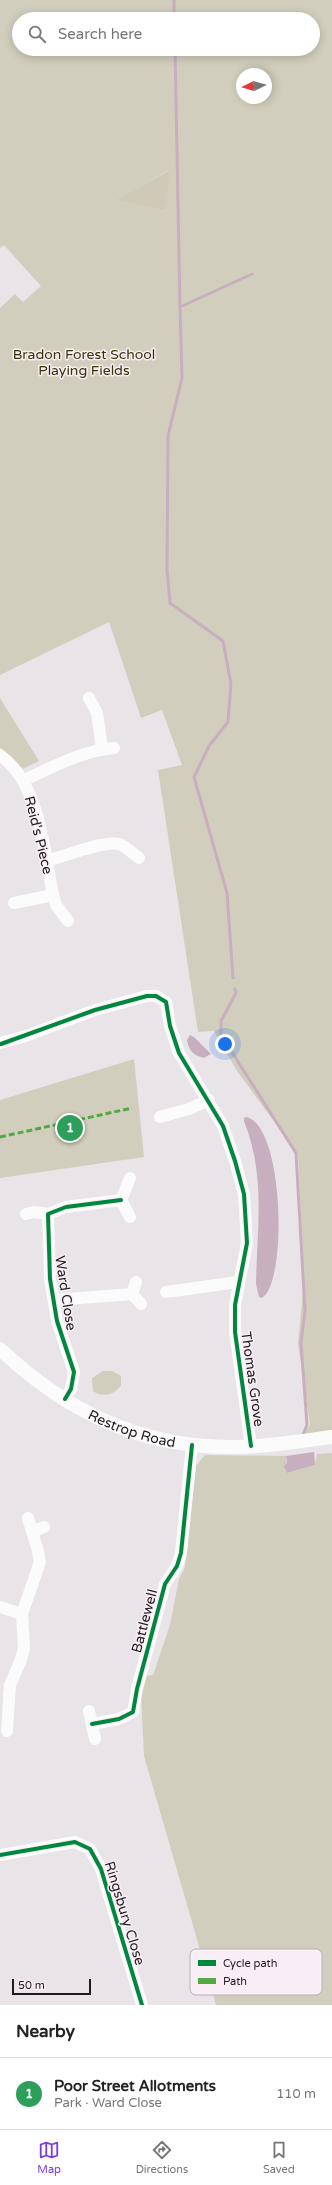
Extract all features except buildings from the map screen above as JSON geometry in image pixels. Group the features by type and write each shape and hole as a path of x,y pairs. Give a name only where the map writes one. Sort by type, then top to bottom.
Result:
{"street":[{"path":"24,780 72,758 108,748 97,713 89,698"},
{"name":"Reid's Piece","path":"0,755 16,769 24,780 36,813 56,905 68,920"},
{"path":"46,861 96,846 115,844 124,847 139,858"},
{"path":"14,904 53,895"},
{"name":"Thomas Grove","path":"1,1043 95,1010 147,996 156,996 166,1002 170,1026 179,1053 209,1100 223,1126 244,1194 247,1243 238,1282 235,1305 236,1332 251,1446"},
{"path":"160,1117 189,1109 209,1100"},
{"path":"121,1200 130,1178"},
{"path":"26,1214 34,1212 48,1214 66,1207 121,1200"},
{"path":"121,1200 130,1217"},
{"name":"Ward Close","path":"48,1214 48,1270 54,1300 56,1321 74,1372 71,1388 65,1399"},
{"path":"136,1282 132,1294 141,1304"},
{"path":"166,1292 238,1282"},
{"name":"Ward Close","path":"54,1300 132,1294"},
{"name":"Restrop Road","path":"0,1349 27,1373 65,1399 121,1429 137,1435 192,1446 251,1446 332,1437"},
{"name":"Battlewell","path":"92,1724 119,1719 134,1712 137,1689 165,1584 177,1566 181,1553 192,1446"},
{"path":"10,1724 10,1685 24,1649 22,1614 40,1562 28,1518"},
{"path":"32,1532 44,1527"},
{"path":"0,1607 22,1614"},
{"path":"89,1711 95,1739"},
{"name":"Ringsbury Close","path":"0,1855 70,1842 90,1849 101,1869 142,2005"}],"green space":[{"name":"Bradon Forest School Playing Fields","path":"0,0 332,0 332,1433 302,1435 310,1425 298,1343 304,1282 298,1154 237,1071 214,1031 198,1032 158,770 182,765 162,710 141,718 109,622 0,675 0,308 15,294 23,302 41,286 4,245 0,248","holes":["169,170 165,211 117,200"]},
{"path":"0,698 39,761 23,769 0,748"},
{"path":"134,1059 144,1157 0,1178 0,1100"},
{"path":"103,1371 112,1371 121,1376 121,1385 112,1393 104,1395 93,1391 92,1378"},
{"path":"332,1453 332,2005 216,2005 213,1995 322,1995 322,1949 200,1949 144,1756 141,1694 145,1676 153,1675 170,1625 179,1579 185,1567 196,1466 205,1455 286,1456 287,1473 315,1465 317,1454"}],"shaded area":[{"path":"170,170 165,211 116,200"},
{"path":"190,1035 194,1037 211,1054 204,1058 192,1052 187,1040"},
{"path":"246,1117 259,1126 268,1146 275,1173 278,1204 276,1264 270,1286 262,1298 259,1297 256,1284 259,1202 258,1182 251,1142 244,1121 244,1118"},
{"path":"314,1452 315,1465 287,1473 284,1466 287,1463 286,1456"}],"waterway":[{"path":"174,0 174,12"},
{"path":"175,56 180,307 252,274"},
{"path":"180,307 182,378 168,436 167,570 170,603 223,641 231,684 228,722 209,746 194,777 227,893 233,978"},
{"path":"235,989 236,993 221,1021 221,1035 296,1153 305,1311 301,1343 307,1425 302,1437"}],"marked path":[{"path":"0,1137 132,1108"}],"cycle path":[{"path":"1,1044 95,1010 147,996 156,996 166,1002 170,1026 179,1053 223,1126 244,1194 247,1243 235,1305 235,1332 251,1446"},
{"path":"65,1399 71,1389 74,1372 57,1321 50,1279 48,1214 66,1207 121,1200"},
{"path":"92,1724 119,1719 133,1712 137,1689 165,1584 177,1566 181,1553 192,1445"},
{"path":"0,1855 75,1842 90,1849 101,1869 142,2005"}],"place":[{"name":"Poor Street Allotments","path":"70,1128"}]}
